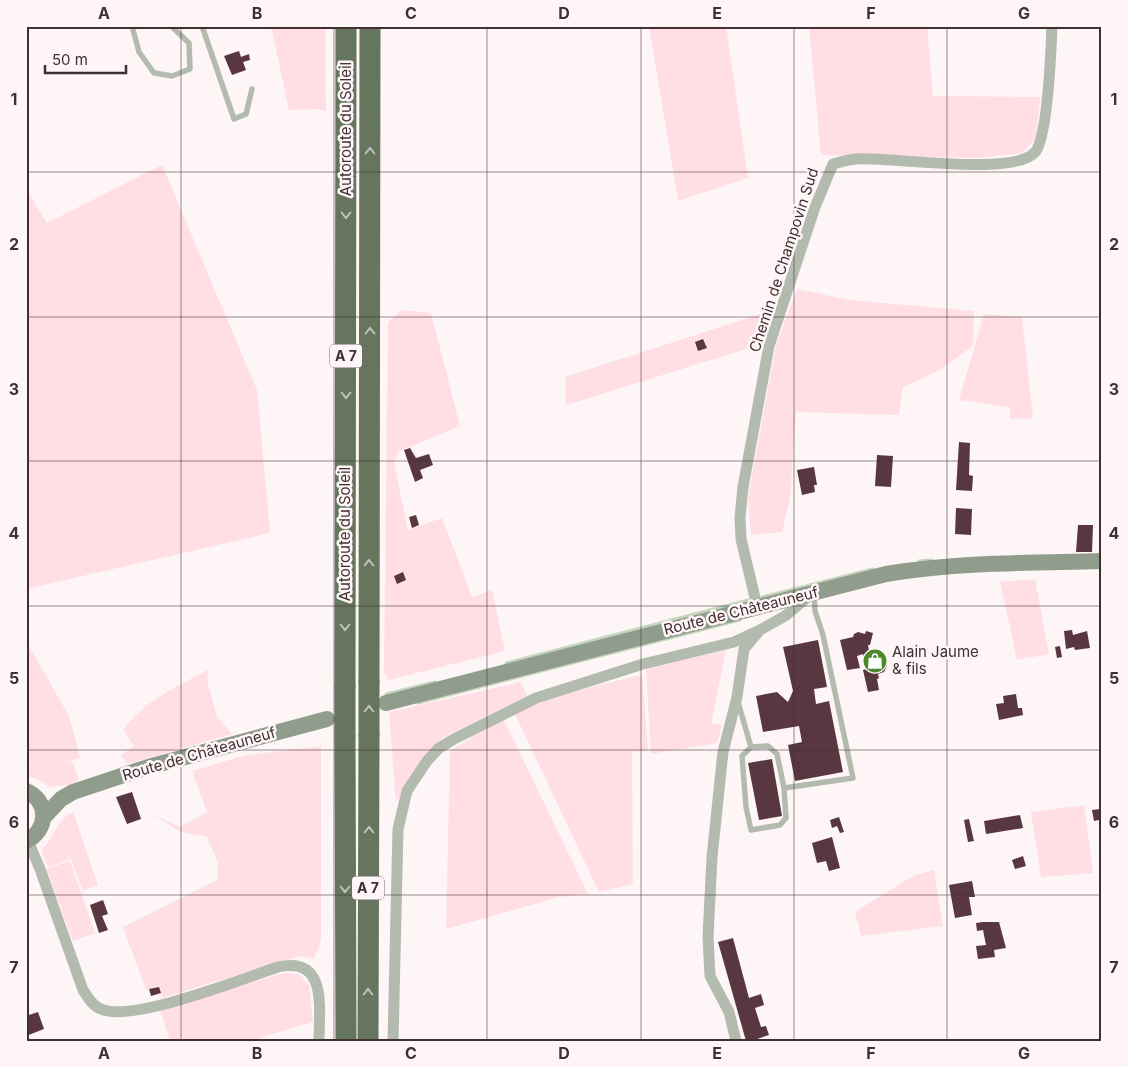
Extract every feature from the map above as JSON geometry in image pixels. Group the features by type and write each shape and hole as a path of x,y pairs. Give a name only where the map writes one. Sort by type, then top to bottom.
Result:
{"highway":[{"path":"335,26 335,66 346,111"},
{"name":"Autoroute du Soleil","path":"346,26 346,1041"},
{"name":"Autoroute du Soleil","path":"368,1041 370,26"}],"main road":[{"name":"Route de Châteauneuf","path":"386,703 852,581 916,569 990,564 1102,561"},
{"name":"Route de Châteauneuf","path":"27,841 39,832 44,818 61,800 73,792 158,764 327,719"},
{"name":"Route de Châteauneuf","path":"30,793 73,792"},
{"name":"Route de Châteauneuf","path":"30,793 42,805 44,818"}],"street":[{"name":"Chemin de Champovin Sud","path":"757,606 741,539 740,517 743,487 768,346 815,207 833,164 856,159 952,164 998,163 1022,159 1035,152 1042,135 1052,26"},
{"path":"393,1041 398,829 407,790 427,761 439,748 454,738 536,698 644,664 734,642 785,616 813,592"},
{"path":"736,1041 729,1012 710,976 708,937 712,857 723,752 736,697 744,649 760,630"},
{"path":"27,841 40,869 83,990 91,1002 100,1009 123,1013 148,1009 290,964 301,966 310,971 316,981 319,1041"}],"lane":[{"path":"132,26 138,52 154,73 172,76 190,69 189,44 171,26"},
{"path":"202,26 234,119 246,114 252,89"},
{"path":"784,788 853,778 823,635 815,611 813,592"},
{"path":"736,697 751,747"},
{"path":"768,746 777,754 784,788 786,818 780,825 751,830 746,808 742,756 751,747 768,746"}],"shaded area":[{"path":"271,26 325,26 326,111 317,109 289,110"},
{"path":"649,26 726,26 748,178 678,201"},
{"path":"809,26 927,26 933,96 1040,97 1036,138 1022,153 979,158 821,155"},
{"path":"162,165 257,390 270,533 26,589 26,189 47,223"},
{"path":"797,289 849,300 974,311 973,346 938,371 903,387 899,415 796,412 790,498 782,532 751,535 748,497 776,345"},
{"path":"401,310 431,313 460,426 398,452 394,462 408,530 442,518 472,597 492,590 505,651 388,680 384,672 388,323"},
{"path":"773,310 759,345 566,405 565,377"},
{"path":"984,314 1022,317 1033,418 1010,419 1010,407 959,400"},
{"path":"1035,579 1049,654 1017,660 1000,582"},
{"path":"26,641 69,716 80,757 54,767 72,761 79,780 72,784 49,787 40,780 26,776 26,764 50,769 26,763"},
{"path":"726,650 711,724 722,725 717,743 651,754 646,668"},
{"path":"208,670 207,680 217,717 232,734 127,764 121,755 134,746 123,730 132,719 162,695"},
{"path":"642,675 648,750 632,752 633,884 599,892 514,712 574,691"},
{"path":"521,682 527,696 445,736 434,746 396,802 389,712"},
{"path":"503,718 588,894 559,897 446,929 450,751"},
{"path":"321,746 321,940 314,959 299,956 162,998 159,986 146,990 123,927 217,880 218,863 207,837 181,832 153,815 180,827 207,812 192,771 247,755"},
{"path":"1084,805 1093,873 1041,877 1031,812"},
{"path":"73,812 98,885 83,891 71,859 48,867 41,850 50,840 63,819"},
{"path":"70,861 95,933 73,941 46,869"},
{"path":"934,870 943,926 861,936 855,912 913,876"},
{"path":"284,973 298,974 309,985 313,1022 250,1041 170,1041 160,1009"}],"building":[{"path":"239,51 241,57 249,54 250,60 243,62 246,70 232,75 224,56"},
{"path":"703,339 707,348 698,351 695,342"},
{"path":"959,442 970,443 969,475 973,476 972,491 956,490"},
{"path":"410,448 416,458 429,454 433,465 420,470 423,478 415,482 404,450"},
{"path":"877,455 893,456 891,487 875,486"},
{"path":"814,467 817,485 814,485 815,492 802,495 797,470"},
{"path":"956,508 972,509 971,535 955,534"},
{"path":"416,515 419,525 412,528 409,517"},
{"path":"1078,525 1093,525 1092,552 1076,552"},
{"path":"403,572 406,580 397,584 394,576"},
{"path":"1072,630 1073,635 1087,631 1090,648 1075,650 1074,647 1066,649 1064,631"},
{"name":"Alain Jaume & fils","path":"866,631 873,633 870,645 868,645 870,656 884,653 887,666 884,672 878,674 879,690 868,692 863,670 870,668 866,666 863,654 857,656 860,668 847,670 840,640 853,637 858,632 865,634"},
{"path":"818,640 827,687 814,689 816,704 829,701 843,772 795,781 788,745 802,742 799,726 763,732 756,696 777,692 788,702 793,691 783,647"},
{"path":"1060,646 1062,657 1057,658 1055,647"},
{"path":"1016,694 1018,708 1022,708 1023,715 999,720 996,704 1004,703 1003,696"},
{"path":"772,759 782,816 759,820 748,763"},
{"path":"132,792 141,819 127,824 116,797"},
{"path":"1100,809 1099,820 1094,821 1092,810"},
{"path":"1020,815 1023,828 986,834 984,821"},
{"path":"839,817 844,832 840,833 837,826 832,828 830,820"},
{"path":"969,819 974,841 968,842 964,820"},
{"path":"832,837 840,868 829,871 826,861 817,863 812,843"},
{"path":"1023,856 1026,866 1015,869 1012,860"},
{"path":"972,881 975,897 969,897 972,915 955,918 949,885"},
{"path":"103,900 108,914 102,916 108,930 99,933 90,905"},
{"path":"999,922 1006,948 994,950 995,957 978,959 976,946 986,945 983,930 977,931 976,923"},
{"path":"733,938 749,998 761,994 764,1005 755,1008 761,1027 766,1026 769,1035 751,1041 746,1041 718,942"},
{"path":"159,987 161,993 151,996 149,989"},
{"path":"38,1012 44,1029 26,1036 26,1016"}],"waterway":[{"path":"919,561 932,560"},
{"path":"762,597 873,569"},
{"path":"506,663 748,600"},
{"path":"418,703 740,620"},
{"path":"386,694 435,682"}],"place":[{"name":"Alain Jaume & fils","path":"875,661"}]}
